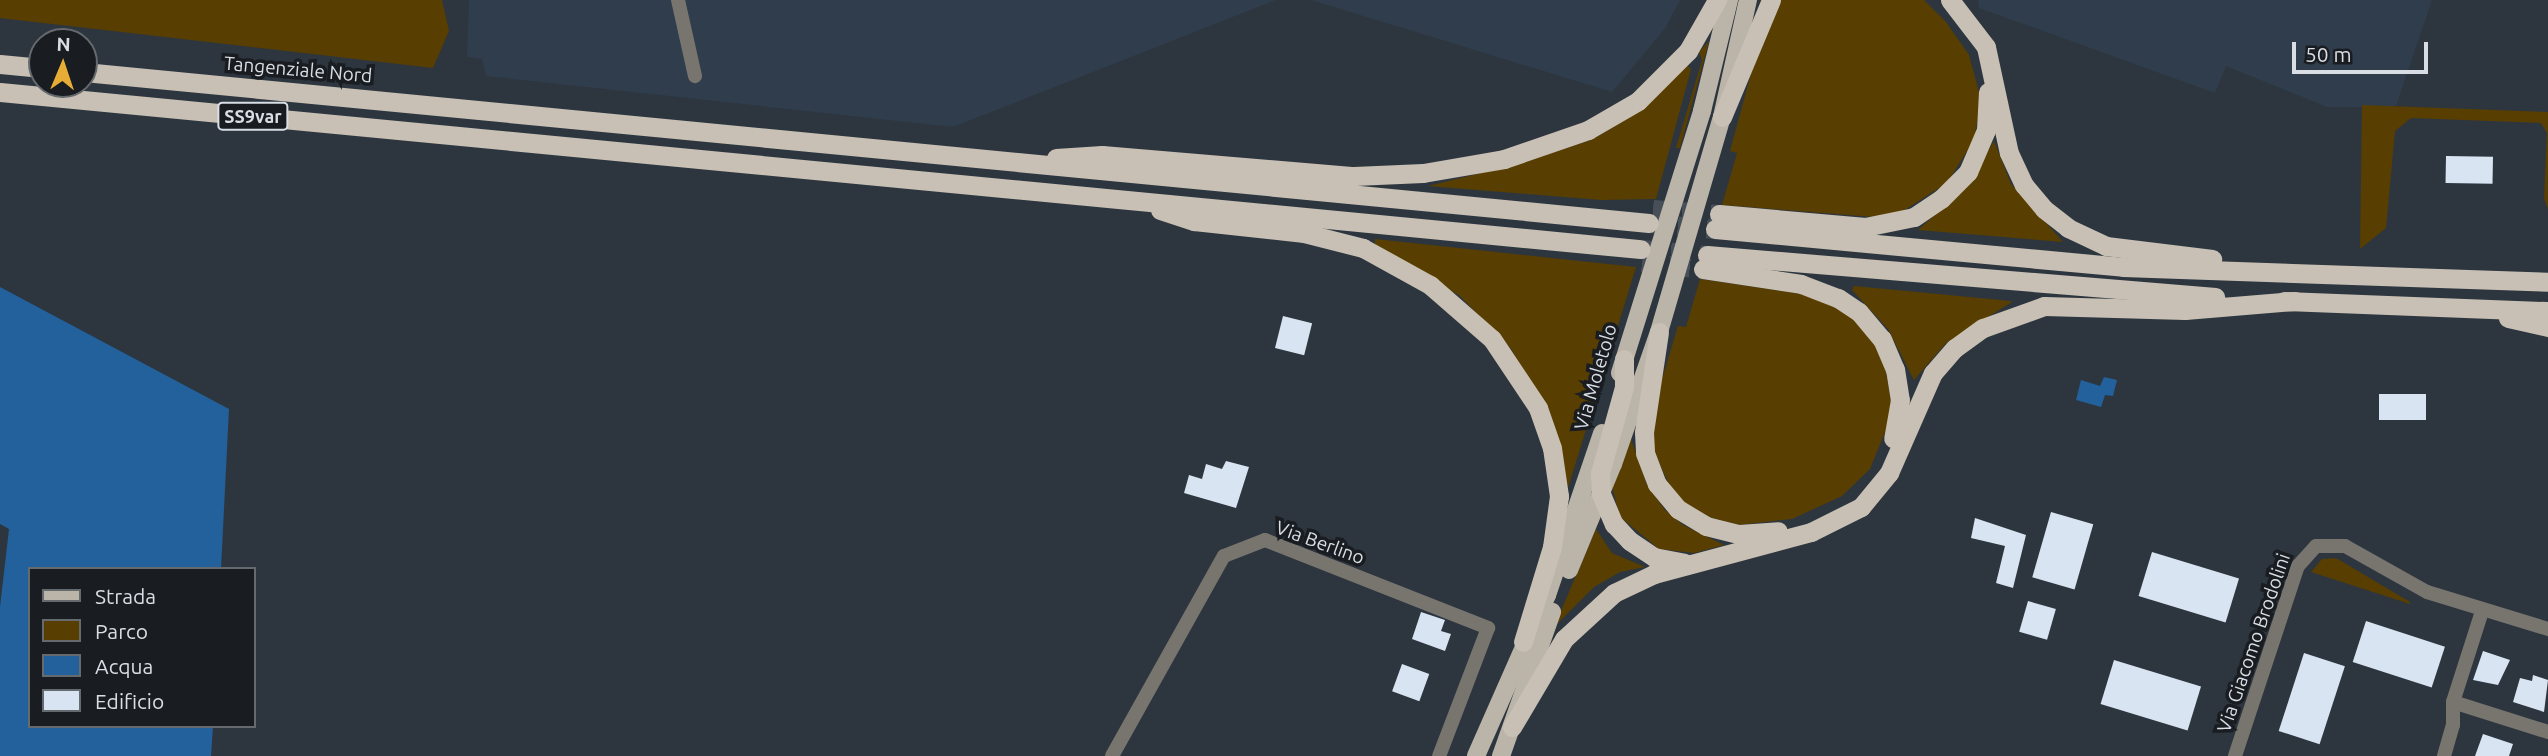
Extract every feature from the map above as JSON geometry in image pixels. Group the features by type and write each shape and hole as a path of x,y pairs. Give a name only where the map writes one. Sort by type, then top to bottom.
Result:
{"highway":[{"path":"1013,162 1102,155 1376,176 1444,171 1504,159 1588,130 1638,101 1688,51 1717,0"},
{"path":"1722,117 1771,0"},
{"path":"1935,0 1977,51 1989,96 1983,141 1954,188 1914,217 1878,227 1717,222 2123,267 2365,278 2548,282"},
{"path":"1950,0 1974,27 1989,54 2007,145 2019,177 2044,209 2068,228 2124,250 2325,265 2365,278"},
{"path":"0,64 28,67"},
{"name":"Tangenziale Nord","path":"98,73 1013,162"},
{"name":"SS9var","path":"0,92 1119,199"},
{"path":"1013,162 1589,217 1651,216"},
{"path":"1119,199 1557,241 1639,255"},
{"path":"1119,199 1194,221 1304,233 1351,244 1430,285 1483,329 1517,372 1538,408 1552,448 1559,496 1552,547 1523,642"},
{"path":"1660,328 1659,356 1644,417 1644,446 1657,484 1684,514 1723,531 1766,534 1834,511 1874,478 1894,437 1900,400 1895,369 1871,324 1847,303 1815,288 1705,262 2057,288 2548,311"},
{"path":"1512,727 1555,650 1588,612 1632,583 1811,532 1861,507 1889,472 1933,373 1969,337 1999,320 2029,309 2058,305 2185,310 2295,301"},
{"path":"2452,307 2548,327"},
{"path":"1624,359 1624,387 1600,473 1601,494 1619,530 1644,552 1672,562 1703,561"}],"main road":[{"name":"Via Moletolo","path":"1476,756 1523,642 1537,619 1571,532 1690,149 1729,0"},
{"path":"1502,756 1539,643 1601,494 1660,328 1722,117 1748,0"}],"street":[{"path":"678,0 695,76"},
{"name":"Via Berlino","path":"1112,756 1224,556 1265,541 1488,628 1440,756"},
{"name":"Via Giacomo Brodolini","path":"2235,756 2298,566 2313,547 2346,546 2421,590 2482,611 2548,629"},
{"path":"2444,756 2452,729 2453,702 2482,611"},
{"path":"2453,702 2548,732"}],"shaded area":[{"path":"469,0 1276,0 953,127 486,76 482,59 467,57"},
{"path":"1311,0 1680,0 1666,27 1612,92"},
{"path":"1978,0 2432,0 2396,106 2327,107 2226,66 2215,93 1979,8"}],"green space":[{"path":"0,0 442,0 449,31 433,68 0,18"},
{"path":"1781,0 1924,0 1946,22 1969,55 1981,100 1974,140 1947,183 1903,211 1874,217 1722,205 1737,153 1730,151 1758,48"},
{"path":"1709,41 1680,148 1676,148 1702,60 1699,52"},
{"path":"1687,65 1691,69 1656,199 1601,200 1428,186 1514,165 1591,140 1642,110"},
{"path":"2362,105 2548,112 2548,209 2544,198 2547,133 2541,123 2411,118 2395,131 2386,228 2360,249"},
{"path":"1994,141 2011,184 2063,242 1918,230 1967,186"},
{"path":"1375,239 1636,267 1568,488 1551,417 1511,349 1460,296 1375,245"},
{"path":"1700,279 1815,296 1851,316 1876,345 1884,361 1891,401 1887,427 1870,469 1842,496 1792,519 1739,525 1712,518 1687,505 1671,489 1653,449 1654,406 1678,326 1686,327"},
{"path":"1854,286 2012,302 1946,343 1914,380 1888,329 1852,290"},
{"path":"1631,439 1647,485 1665,510 1683,525 1724,545 1694,553 1659,549 1620,517 1612,487"},
{"path":"1596,529 1612,553 1645,567 1620,572 1594,587 1554,627"},
{"path":"2336,558 2410,604 2311,572 2322,559"}],"water":[{"path":"0,287 229,409 221,567 28,567 28,728 213,728 211,756 0,756 0,607 9,529 0,524"},
{"path":"2104,377 2117,380 2113,396 2105,395 2101,407 2076,400 2081,380 2100,386"}],"building":[{"path":"2446,156 2493,157 2493,184 2446,183"},
{"path":"1283,316 1312,323 1304,355 1275,348"},
{"path":"2379,394 2426,394 2426,420 2379,420"},
{"path":"1226,461 1249,467 1236,508 1184,493 1189,475 1202,479 1206,464 1222,469"},
{"path":"2051,512 2093,524 2075,589 2032,577"},
{"path":"1975,518 2026,535 2013,588 1996,583 2005,546 1971,538"},
{"path":"2152,552 2239,579 2226,623 2139,596"},
{"path":"2028,601 2056,609 2047,640 2019,632"},
{"path":"1421,612 1445,620 1441,631 1451,634 1445,651 1412,639"},
{"path":"2366,621 2445,647 2432,688 2353,662"},
{"path":"2483,651 2510,660 2498,685 2473,680"},
{"path":"2304,653 2345,666 2320,744 2279,731"},
{"path":"2114,660 2201,687 2188,731 2101,704"},
{"path":"1402,664 1429,674 1419,701 1392,691"},
{"path":"2533,675 2548,680 2544,712 2513,702 2520,678 2532,681"},
{"path":"2483,734 2513,744 2509,756 2475,756"}],"tunnel":[{"path":"1653,209 1719,214"},
{"path":"1649,223 1715,229"},
{"path":"1642,249 1707,255"},
{"path":"1642,262 1703,269"}]}
